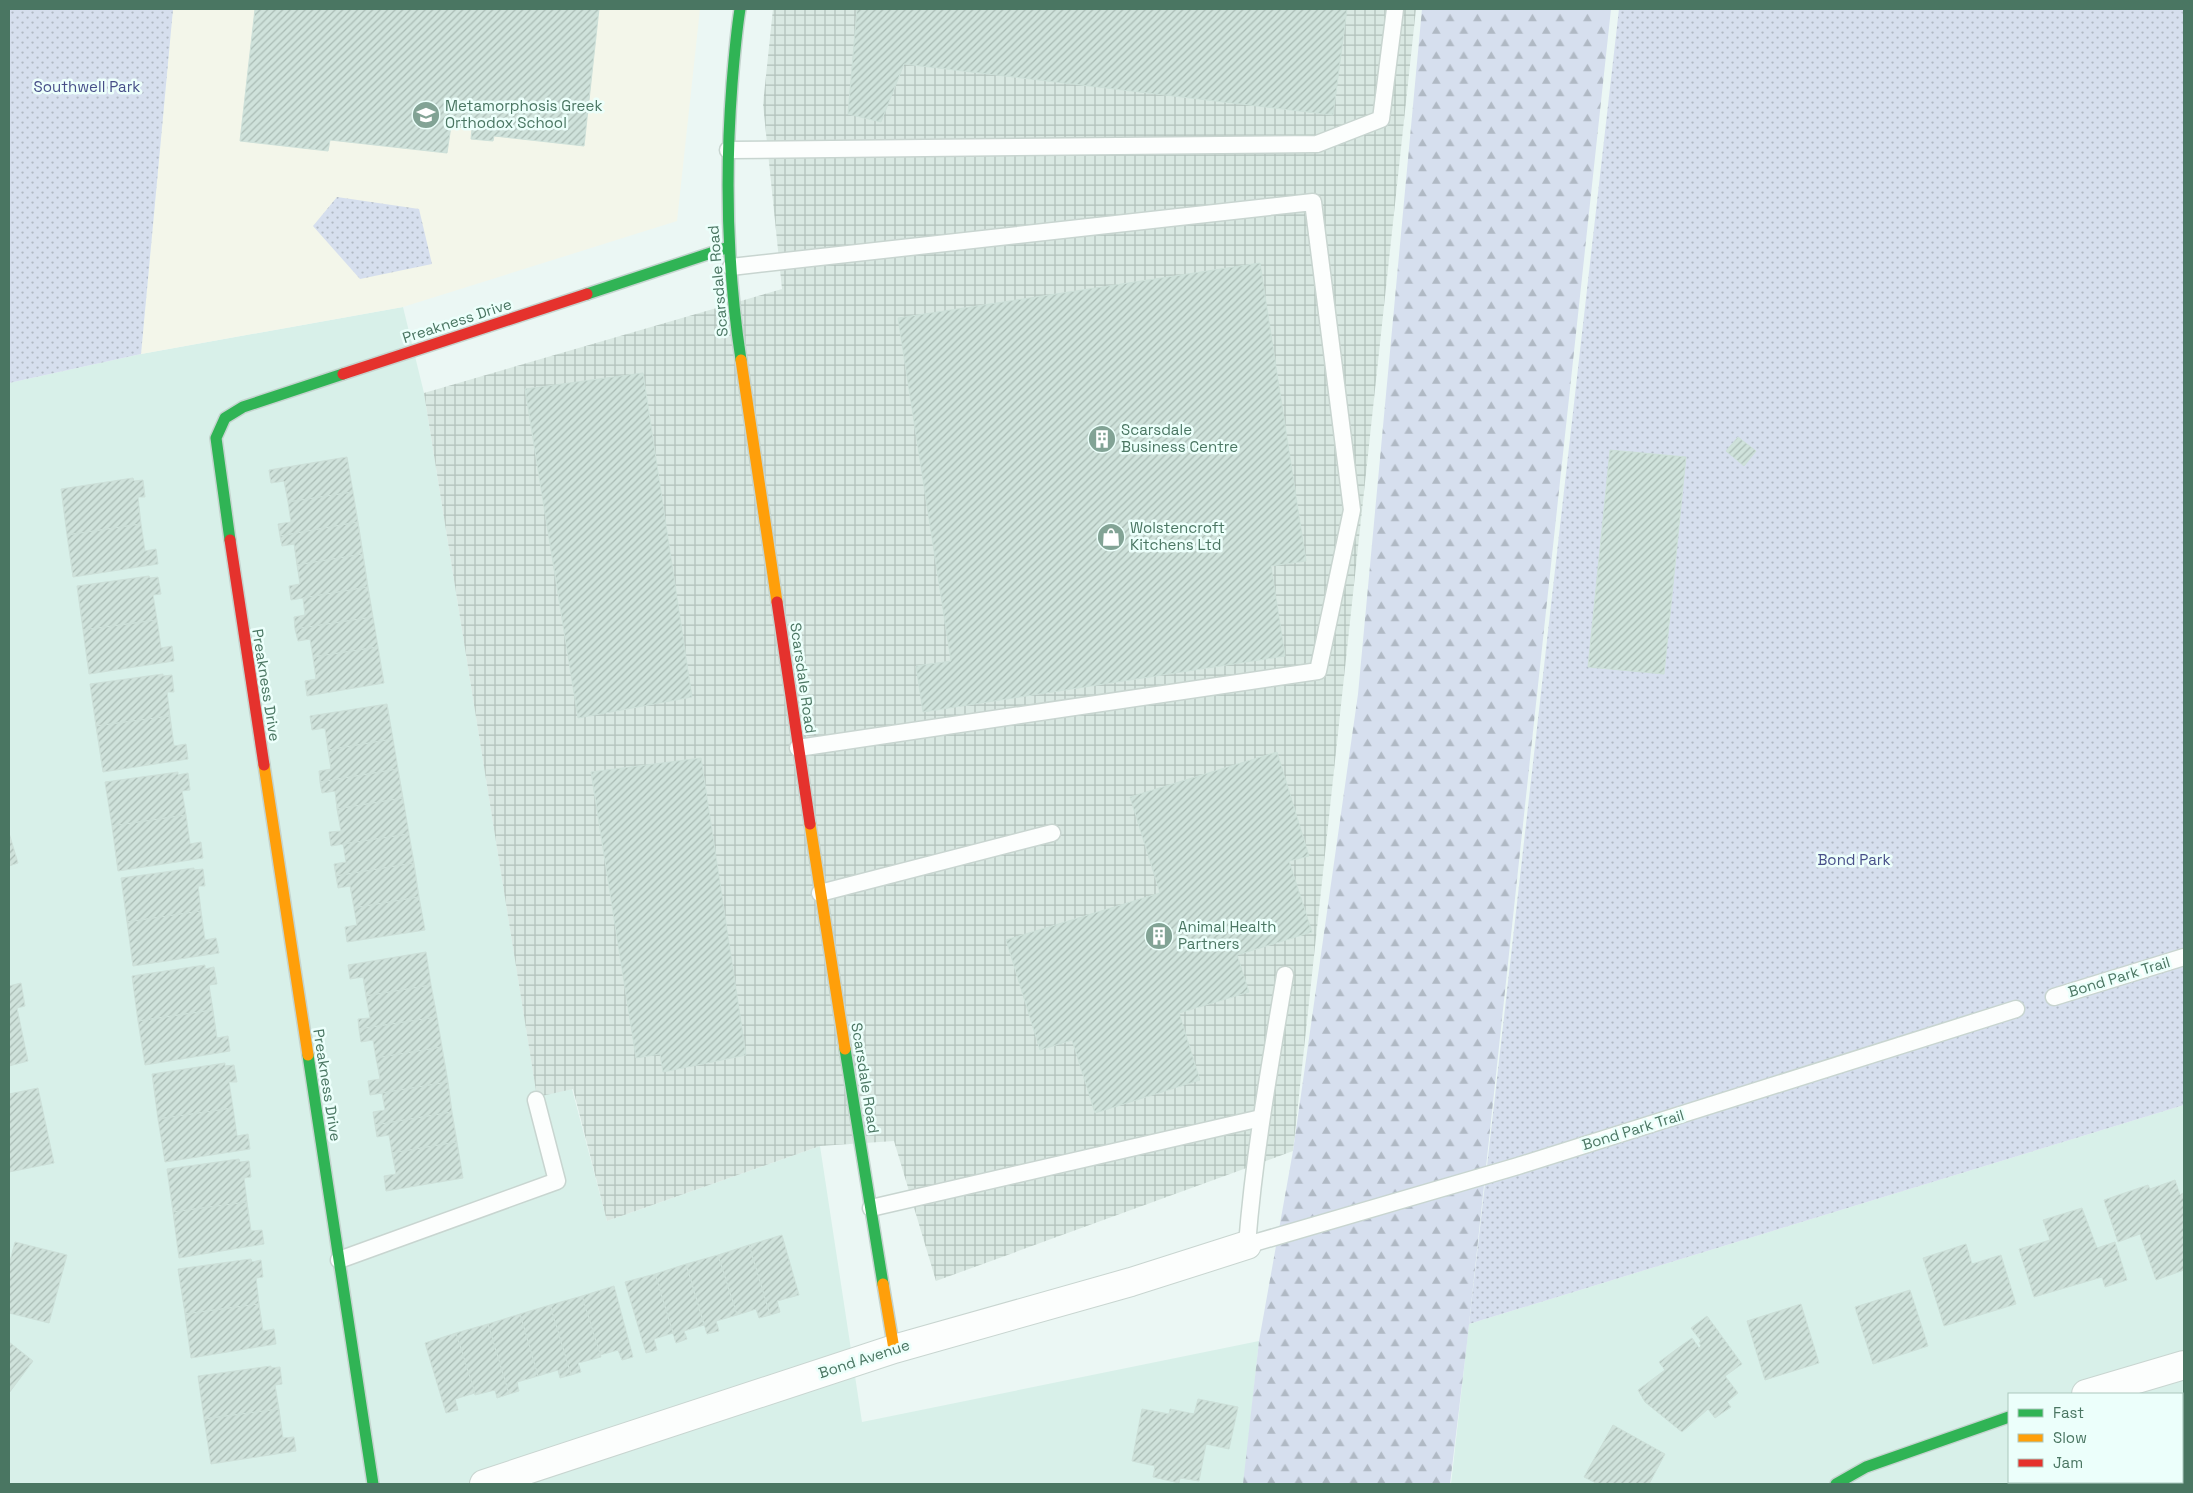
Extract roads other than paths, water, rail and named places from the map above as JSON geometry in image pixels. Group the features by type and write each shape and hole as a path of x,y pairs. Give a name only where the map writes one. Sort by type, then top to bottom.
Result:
{"street":[{"name":"Scarsdale Road","path":"740,9 737,27 727,184 729,247 735,322 820,893 894,1349"},
{"name":"Preakness Drive","path":"373,1484 218,464 216,438 225,418 243,407 729,247"},
{"name":"Bond Avenue","path":"484,1484 894,1349 1131,1282 1247,1245"},
{"path":"2089,1393 2184,1364"},
{"path":"1836,1484 1866,1468 2008,1417"}],"lane":[{"path":"728,150 1317,144 1381,119 1395,9"},
{"path":"731,267 1313,202 1352,510 1318,671 798,748"},
{"path":"820,893 1052,833"},
{"name":"Bond Park Trail","path":"2054,998 2184,957"},
{"path":"1247,1245 1261,1118 1285,975"},
{"name":"Bond Park Trail","path":"1247,1245 1528,1163 2016,1009"},
{"path":"339,1260 556,1181 536,1100"},
{"path":"871,1208 1261,1118"}],"place":[{"name":"Metamorphosis Greek Orthodox School","path":"426,115"},
{"name":"Scarsdale Business Centre","path":"1102,439"},
{"name":"Wolstencroft Kitchens Ltd","path":"1111,537"},
{"name":"Animal Health Partners","path":"1159,936"}],"park label":[{"name":"Southwell Park","path":"87,87"},
{"name":"Bond Park","path":"1854,860"}]}
